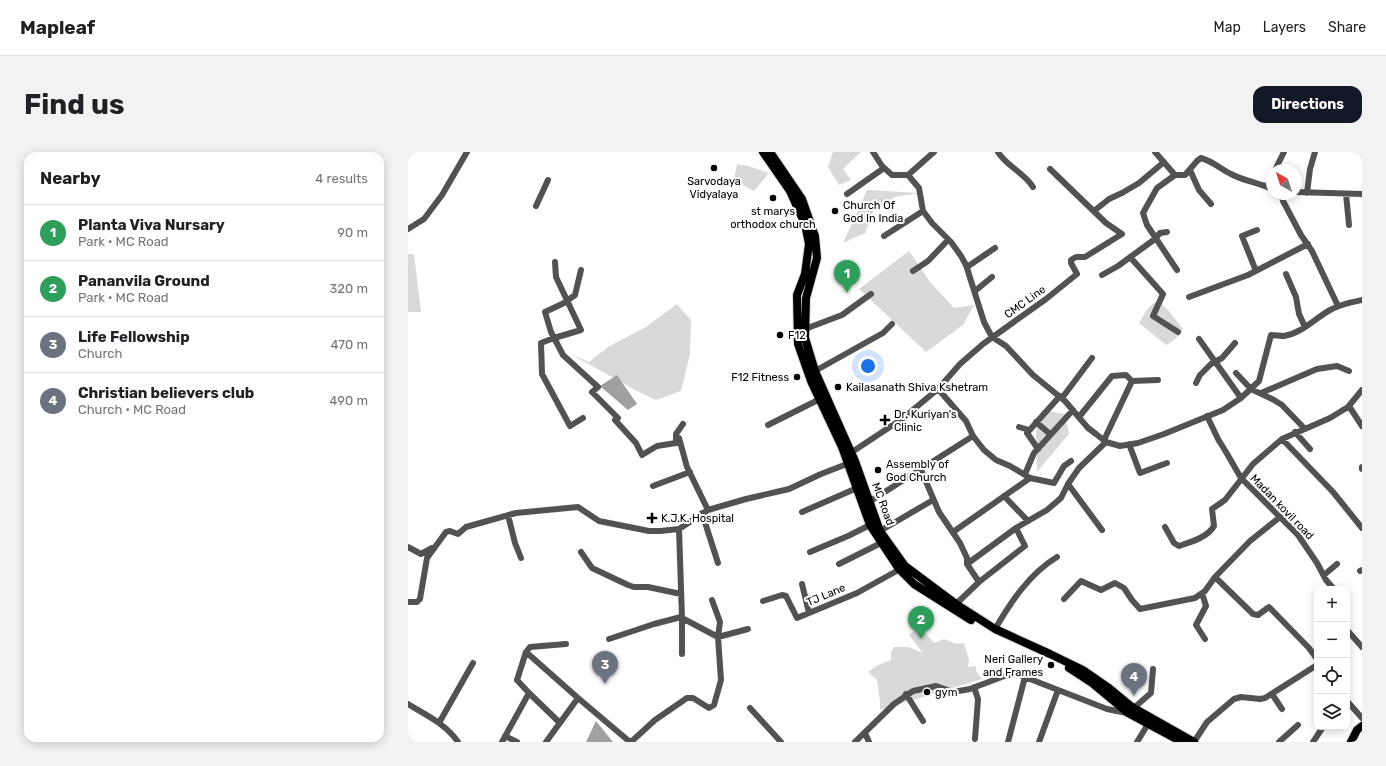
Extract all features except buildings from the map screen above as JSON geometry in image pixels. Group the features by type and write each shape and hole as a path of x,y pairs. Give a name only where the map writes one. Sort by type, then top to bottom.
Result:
{"main road":[{"name":"MC Road","path":"763,152 790,191 805,224 809,244 805,274 797,295 798,344 820,399 850,459 857,488 870,525 881,543 914,584 988,631 1069,668 1148,724 1182,742"},
{"name":"MC Road","path":"770,152 802,199 815,236 817,258 806,298 805,329 805,338 815,371 880,531 902,568 995,629 1083,670 1109,688 1130,710 1194,742"},
{"path":"1351,742 1357,730 1362,726"}],"street":[{"path":"408,229 424,219 442,195 467,152"},
{"path":"873,152 884,168 892,175 908,175 934,152"},
{"path":"998,152 1003,159 1033,187"},
{"path":"1155,152 1175,175"},
{"path":"1277,164 1284,152"},
{"path":"1307,193 1310,169 1315,152"},
{"path":"1177,270 1147,225 1143,213 1157,188 1175,175 1185,175 1201,158 1230,174 1266,187"},
{"path":"1094,211 1109,198 1122,193 1139,183 1164,162"},
{"path":"847,194 884,168"},
{"name":"CMC Line","path":"679,529 705,512 746,499 784,491 850,459 938,389 960,364 992,337 1046,299 1077,274 1071,260 1076,257 1085,257 1122,234 1106,223 1050,169"},
{"path":"1190,170 1199,190 1211,204"},
{"path":"908,175 919,188 923,211 961,256 967,267 984,322 992,337 1006,346 1033,375 1061,397 1088,428 1105,441 1120,446 1138,443 1164,434 1223,410 1241,398 1259,381 1272,335 1283,336 1295,332 1338,306 1362,300"},
{"path":"536,206 548,180"},
{"path":"1302,193 1362,194"},
{"path":"1346,194 1348,225"},
{"path":"1283,200 1312,250 1338,306"},
{"path":"884,236 923,211"},
{"path":"1256,271 1242,236 1257,230"},
{"path":"1102,275 1118,266 1156,239 1160,233 1167,232"},
{"path":"913,271 928,262 948,240"},
{"path":"1189,297 1256,271 1308,244"},
{"path":"967,267 995,248"},
{"path":"1130,257 1163,294 1153,316 1178,332"},
{"path":"555,262 556,277 581,330 541,343 542,374 570,426 582,418"},
{"path":"581,270 575,294 567,301 545,312 551,332 563,355 598,387 592,392 618,418 615,420 636,443 642,454 658,446 676,443 676,434 683,424"},
{"path":"1286,274 1296,297 1299,314 1305,327"},
{"path":"975,291 992,277"},
{"path":"805,329 842,315 871,294"},
{"path":"815,371 883,333 892,324"},
{"path":"1200,340 1241,398"},
{"path":"1196,383 1200,375 1211,364 1222,358 1235,343"},
{"path":"1038,449 1027,433 1061,397 1092,358"},
{"path":"1261,393 1318,369 1337,366 1348,370"},
{"path":"1236,373 1251,389 1282,405 1304,428"},
{"path":"1079,417 1112,376 1126,375 1132,381 1158,380"},
{"path":"967,564 1016,528 1047,510 1061,498 1068,484 1079,468 1105,441 1132,381"},
{"path":"938,389 966,421 973,436 984,450 996,460 1028,476 1054,483 1064,466 1072,461"},
{"path":"1165,527 1174,543 1179,546 1201,537 1212,530 1214,526 1212,509 1225,500 1240,478 1253,464 1282,439 1304,428 1330,418 1349,406 1361,392"},
{"path":"768,425 820,399"},
{"path":"1349,406 1362,426"},
{"path":"953,532 1004,496 1028,476 1034,453 1073,410"},
{"name":"Madan kovil road","path":"1207,416 1240,478 1298,535 1331,586"},
{"path":"1036,422 1050,434"},
{"path":"1019,427 1029,430"},
{"path":"1295,432 1310,449"},
{"path":"869,502 973,436"},
{"path":"679,438 705,512 718,563"},
{"path":"1282,439 1333,492 1362,528"},
{"path":"1129,444 1140,474 1167,463"},
{"path":"921,470 939,512 953,532 967,558 967,564 979,582"},
{"path":"653,486 690,472"},
{"path":"1068,484 1102,530"},
{"path":"802,512 857,488"},
{"path":"1004,496 1028,521"},
{"path":"880,531 933,500"},
{"path":"408,602 417,602 420,599 427,558 446,532 450,530 458,534 466,527 516,513 578,507 599,521 649,531 679,529 682,654"},
{"path":"508,515 515,543 521,558"},
{"path":"1064,599 1081,581 1101,590 1114,583 1124,588 1140,609 1190,600 1205,591 1215,577 1250,541 1280,517"},
{"path":"810,552 870,525"},
{"path":"956,604 979,582 1025,546 1016,528"},
{"path":"839,564 881,543"},
{"path":"408,547 421,554 434,547"},
{"path":"581,552 592,568 628,585 634,587 648,587 681,594"},
{"path":"995,629 1009,606 1027,582 1046,564 1057,557"},
{"path":"1324,575 1337,564"},
{"name":"TJ Lane","path":"763,601 784,595 788,597 797,618 857,593 902,568"},
{"path":"1215,577 1253,614 1258,615 1269,607 1309,648 1316,658"},
{"path":"802,584 809,613"},
{"path":"1202,593 1206,606 1196,625 1204,639"},
{"path":"526,652 631,742 655,720 687,698 693,698 709,708 714,705 721,680 718,637 720,622 712,600"},
{"path":"609,639 654,624 682,617 718,637 748,628"},
{"path":"1350,633 1362,647"},
{"path":"560,723 517,680 526,652 530,647 566,644"},
{"path":"439,723 473,663"},
{"path":"1194,742 1207,722 1234,699 1241,697 1260,699 1272,694 1314,667"},
{"path":"855,742 906,694 920,688 936,686 953,692 974,687 1007,675 1017,674 1107,709 1130,710 1151,693 1153,669"},
{"path":"1008,742 1025,677"},
{"path":"974,687 978,699 975,739"},
{"path":"1039,742 1058,690"},
{"path":"502,742 529,693"},
{"path":"906,694 923,721"},
{"path":"1272,694 1282,709"},
{"path":"546,742 578,698"},
{"path":"408,704 439,723 453,735 458,742"},
{"path":"1350,704 1362,718"},
{"path":"750,708 781,742"},
{"path":"1137,742 1148,724"},
{"path":"1279,742 1298,725"},
{"path":"1313,742 1321,730"},
{"path":"865,733 869,742"},
{"path":"505,736 517,742"}],"shaded area":[{"path":"833,152 861,152 843,169 851,180 839,185 828,167"},
{"path":"737,164 769,173 754,191 741,184 733,185"},
{"path":"867,190 920,193 895,197 873,212 865,233 843,243"},
{"path":"909,251 930,282 954,308 974,305 963,325 926,352 859,289"},
{"path":"408,254 414,254 421,312 408,312"},
{"path":"1158,301 1168,310 1183,329 1176,338 1166,345 1139,323 1149,307"},
{"path":"677,304 691,320 690,354 681,391 656,400 567,352 589,362 608,347 646,327"},
{"path":"617,375 637,404 628,410 600,386"},
{"path":"1042,410 1065,414 1069,434 1037,472 1036,422"},
{"path":"920,626 934,643 944,639 957,644 964,643 969,660 968,667 976,666 976,671 982,679 880,710 877,680 868,672 878,665 891,660 891,652 894,647 909,647 922,652 909,635"},
{"path":"596,721 613,742 586,742"}],"place":[{"name":"Sarvodaya Vidyalaya","path":"714,168"},
{"name":"st marys orthodox church","path":"773,198"},
{"name":"Church Of God In India","path":"835,211"},
{"name":"Planta Viva Nursary","path":"847,293"},
{"name":"F12","path":"780,335"},
{"name":"F12 Fitness","path":"797,377"},
{"name":"Kailasanath Shiva Kshetram","path":"838,387"},
{"name":"Dr. Kuriyan's Clinic","path":"885,420"},
{"name":"Assembly of God Church","path":"878,470"},
{"name":"K.J.K. Hospital","path":"652,518"},
{"name":"Pananvila Ground","path":"921,639"},
{"name":"Neri Gallery and Frames","path":"1051,665"},
{"name":"Life Fellowship","path":"605,684"},
{"name":"gym","path":"927,692"},
{"name":"Christian believers club","path":"1134,696"}]}
